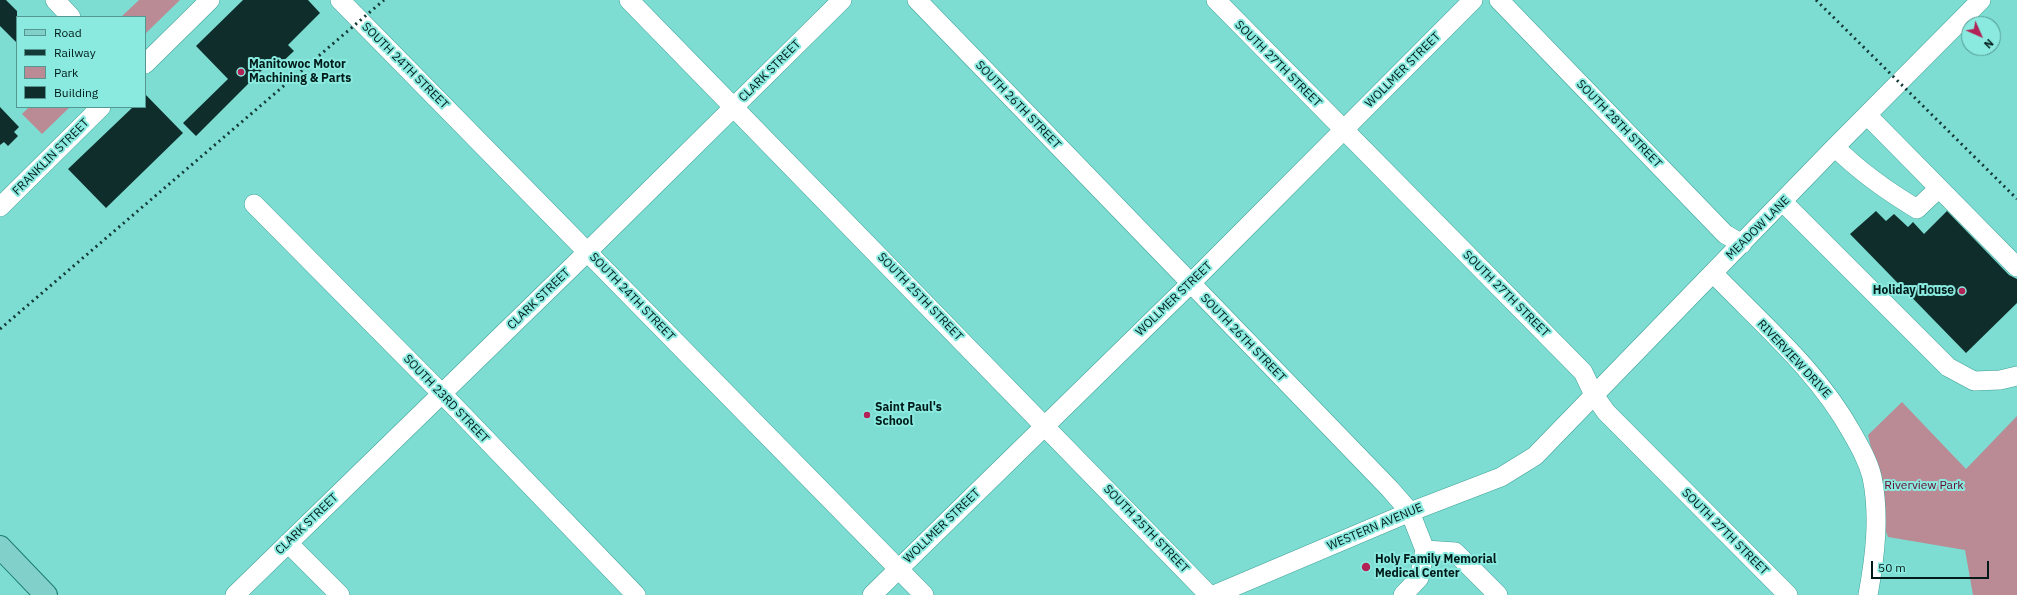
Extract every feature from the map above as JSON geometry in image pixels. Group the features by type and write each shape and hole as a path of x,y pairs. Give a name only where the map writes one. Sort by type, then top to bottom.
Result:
{"main road":[{"path":"0,547 46,595"}],"street":[{"path":"55,0 70,16"},
{"path":"146,63 210,0"},
{"name":"SOUTH 24TH STREET","path":"340,0 924,595"},
{"name":"SOUTH 25TH STREET","path":"629,0 1210,595"},
{"name":"CLARK STREET","path":"235,595 441,393 588,252 842,0"},
{"name":"SOUTH 26TH STREET","path":"917,0 1385,484 1410,512 1425,550"},
{"name":"SOUTH 27TH STREET","path":"1216,0 1582,372 1594,395 1606,412 1788,595"},
{"name":"WOLLMER STREET","path":"872,595 1190,284 1473,0"},
{"name":"SOUTH 28TH STREET","path":"1499,0 1725,234 1742,244"},
{"name":"MEADOW LANE","path":"1535,456 1981,0"},
{"name":"FRANKLIN STREET","path":"0,206 100,108"},
{"path":"1867,115 2017,267"},
{"path":"1835,148 1850,162 1886,190 1917,209 1939,188"},
{"path":"1783,202 1948,366 1974,381 2000,380 2017,376"},
{"name":"SOUTH 23RD STREET","path":"254,204 441,393 636,595"},
{"name":"RIVERVIEW DRIVE","path":"1713,274 1823,387 1840,410 1863,452 1872,477 1877,521 1873,566 1868,595"},
{"name":"WESTERN AVENUE","path":"1214,595 1410,512 1501,477 1535,456"},
{"path":"288,543 340,595"},
{"path":"1403,595 1419,578 1425,550 1455,552 1498,595"}],"green space":[{"path":"139,0 180,0 146,33 146,16 122,16"},
{"path":"28,108 69,108 42,134 22,114"},
{"name":"Riverview Park","path":"1902,402 1966,469 2017,416 2017,595 1973,595 1965,550 1888,537 1886,532 1884,500 1868,435"}],"building":[{"path":"0,0 6,0 17,11 16,42 0,26"},
{"name":"Manitowoc Motor Machining & Parts","path":"243,0 308,0 320,13 288,45 294,51 279,65 273,59 196,136 183,123 228,79 196,46"},
{"path":"146,95 183,133 106,208 68,169 132,108 146,108"},
{"path":"0,107 19,127 14,132 18,136 8,146 4,142 0,145"},
{"name":"Holiday House","path":"1876,211 1886,221 1894,214 1908,227 1913,222 1924,234 1947,211 2009,275 2017,279 2017,303 1966,353 1850,234"}],"railway":[{"path":"0,329 384,0"},
{"path":"1816,0 2017,199"}],"place":[{"name":"Manitowoc Motor Machining & Parts","path":"241,72"},
{"name":"Holiday House","path":"1962,291"},
{"name":"Saint Paul's School","path":"867,415"},
{"name":"Holy Family Memorial Medical Center","path":"1366,567"}]}
